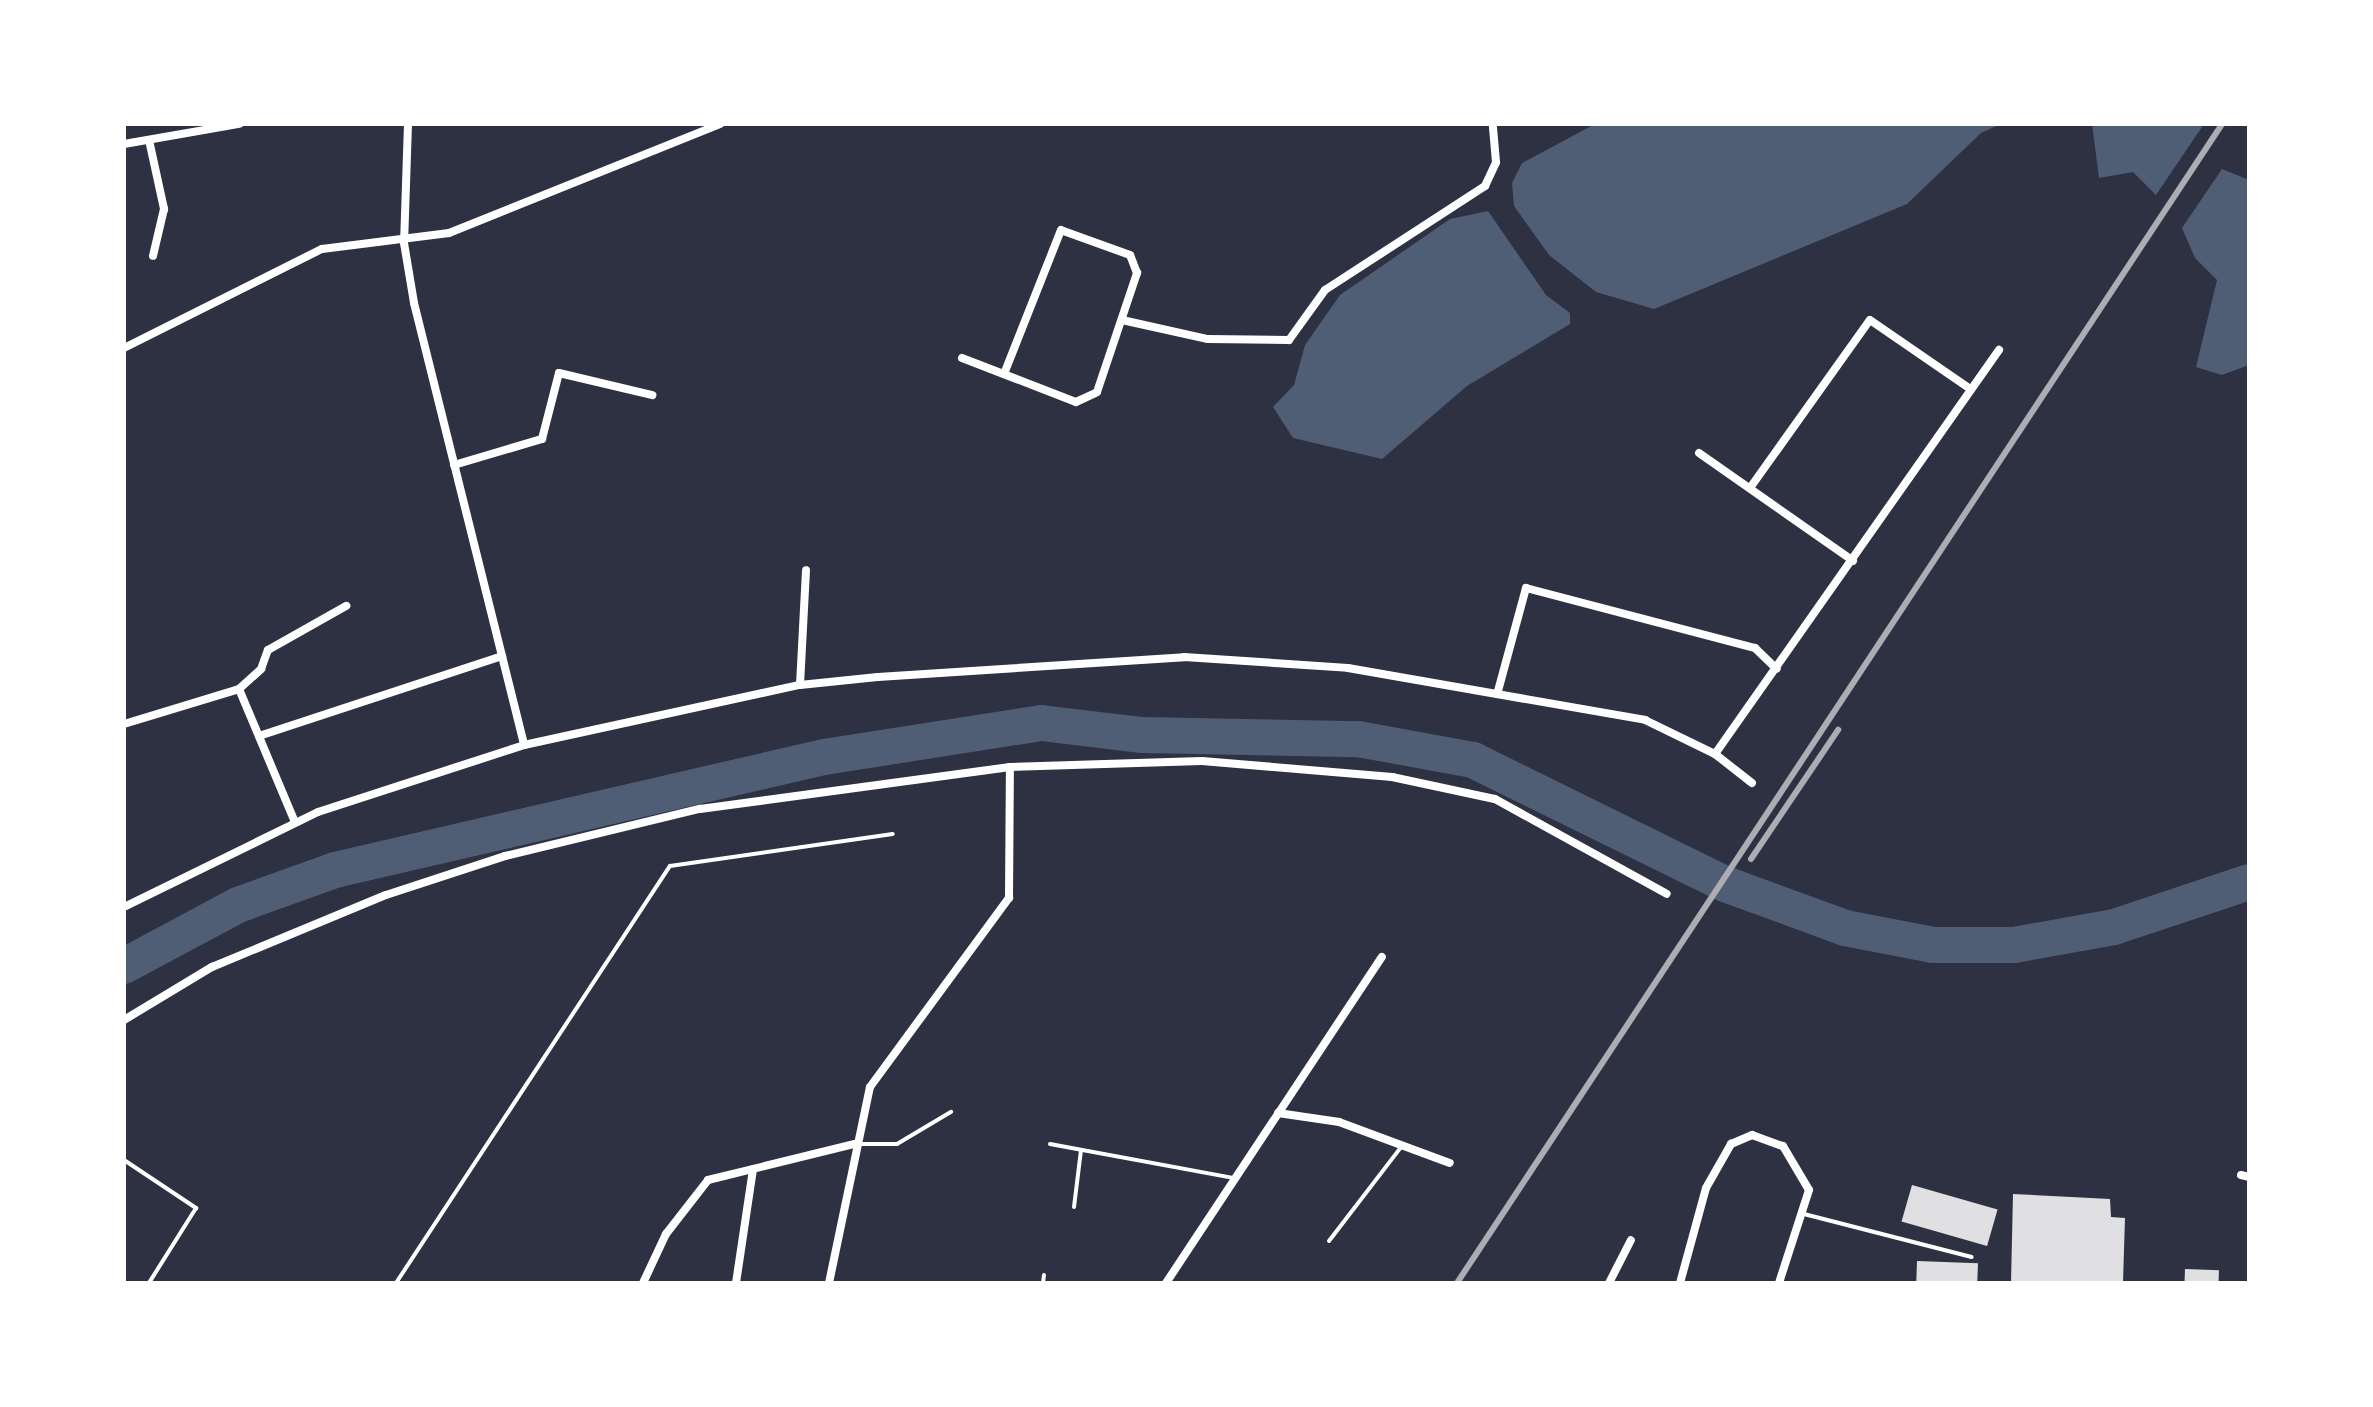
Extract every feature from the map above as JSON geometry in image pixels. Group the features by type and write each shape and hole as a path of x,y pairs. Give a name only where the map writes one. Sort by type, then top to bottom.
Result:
{"street":[{"path":"124,144 239,124"},
{"path":"408,124 404,243 454,465 524,745"},
{"path":"124,348 322,249 404,243 535,203 579,177 720,124"},
{"path":"1122,320 1208,339 1289,340 1325,290 1485,186 1496,162 1493,124"},
{"path":"149,140 164,209 153,256"},
{"path":"962,358 1076,402 1097,392 1137,273 1130,255 1061,230 1004,374"},
{"path":"1750,488 1870,320 1969,388"},
{"path":"1715,754 1853,561 1969,388 1999,350"},
{"path":"454,465 542,439 559,373 652,395"},
{"path":"1699,453 1853,561"},
{"path":"800,685 806,570"},
{"path":"1498,691 1526,588 1755,648 1777,669"},
{"path":"124,724 239,689 261,669 268,650 346,606"},
{"path":"259,736 502,656"},
{"path":"124,907 295,822 524,745 800,685 1184,657 1348,668 1498,691 1645,720 1715,754 1752,783"},
{"path":"239,689 295,822"},
{"path":"124,1020 225,961 386,895 505,856 700,809 1010,767 1202,761 1392,777 1495,799 1667,894"},
{"path":"829,1283 855,1144 870,1087 1009,898 1010,767"},
{"path":"1166,1283 1382,957"},
{"path":"1278,1113 1339,1122 1450,1163"},
{"path":"1680,1283 1706,1188 1731,1144 1752,1135 1783,1146 1809,1190 1779,1283"},
{"path":"643,1283 666,1234 708,1180 855,1144"},
{"path":"736,1283 753,1169"},
{"path":"1609,1283 1631,1240"}],"lane":[{"path":"396,1283 670,866 893,834"},
{"path":"855,1144 897,1144 951,1112"},
{"path":"1050,1144 1235,1178"},
{"path":"1329,1241 1402,1145"},
{"path":"1074,1207 1081,1150"},
{"path":"124,1160 196,1208 149,1283"},
{"path":"1801,1213 1972,1257"},
{"path":"1043,1283 1044,1275"},
{"path":"358,1283 372,1283"}],"water":[{"path":"1595,124 2001,124 1981,133 1907,204 1654,309 1596,292 1549,255 1514,206 1512,183 1522,163"},
{"path":"2092,124 2204,124 2156,195 2133,172 2099,178"},
{"path":"2222,169 2249,180 2249,365 2222,375 2196,367 2217,280 2195,258 2182,228"},
{"path":"1488,211 1546,295 1570,313 1570,324 1467,386 1382,459 1293,438 1273,407 1294,385 1305,345 1340,295 1450,219"}],"building":[{"path":"1912,1185 1998,1210 1987,1246 1902,1222"},
{"path":"2013,1194 2110,1199 2111,1217 2125,1218 2123,1283 2011,1283"},
{"path":"1917,1261 1978,1263 1977,1283 1916,1283"},
{"path":"2185,1269 2219,1270 2219,1283 2185,1283"}],"waterway":[{"path":"124,966 238,905 335,870 824,757 1041,723 1142,735 1358,739 1473,760 1725,884 1845,928 1933,945 2014,945 2114,927 2249,882"}],"railway":[{"path":"1457,1283 2222,124"},
{"path":"1751,859 1838,730"}]}
